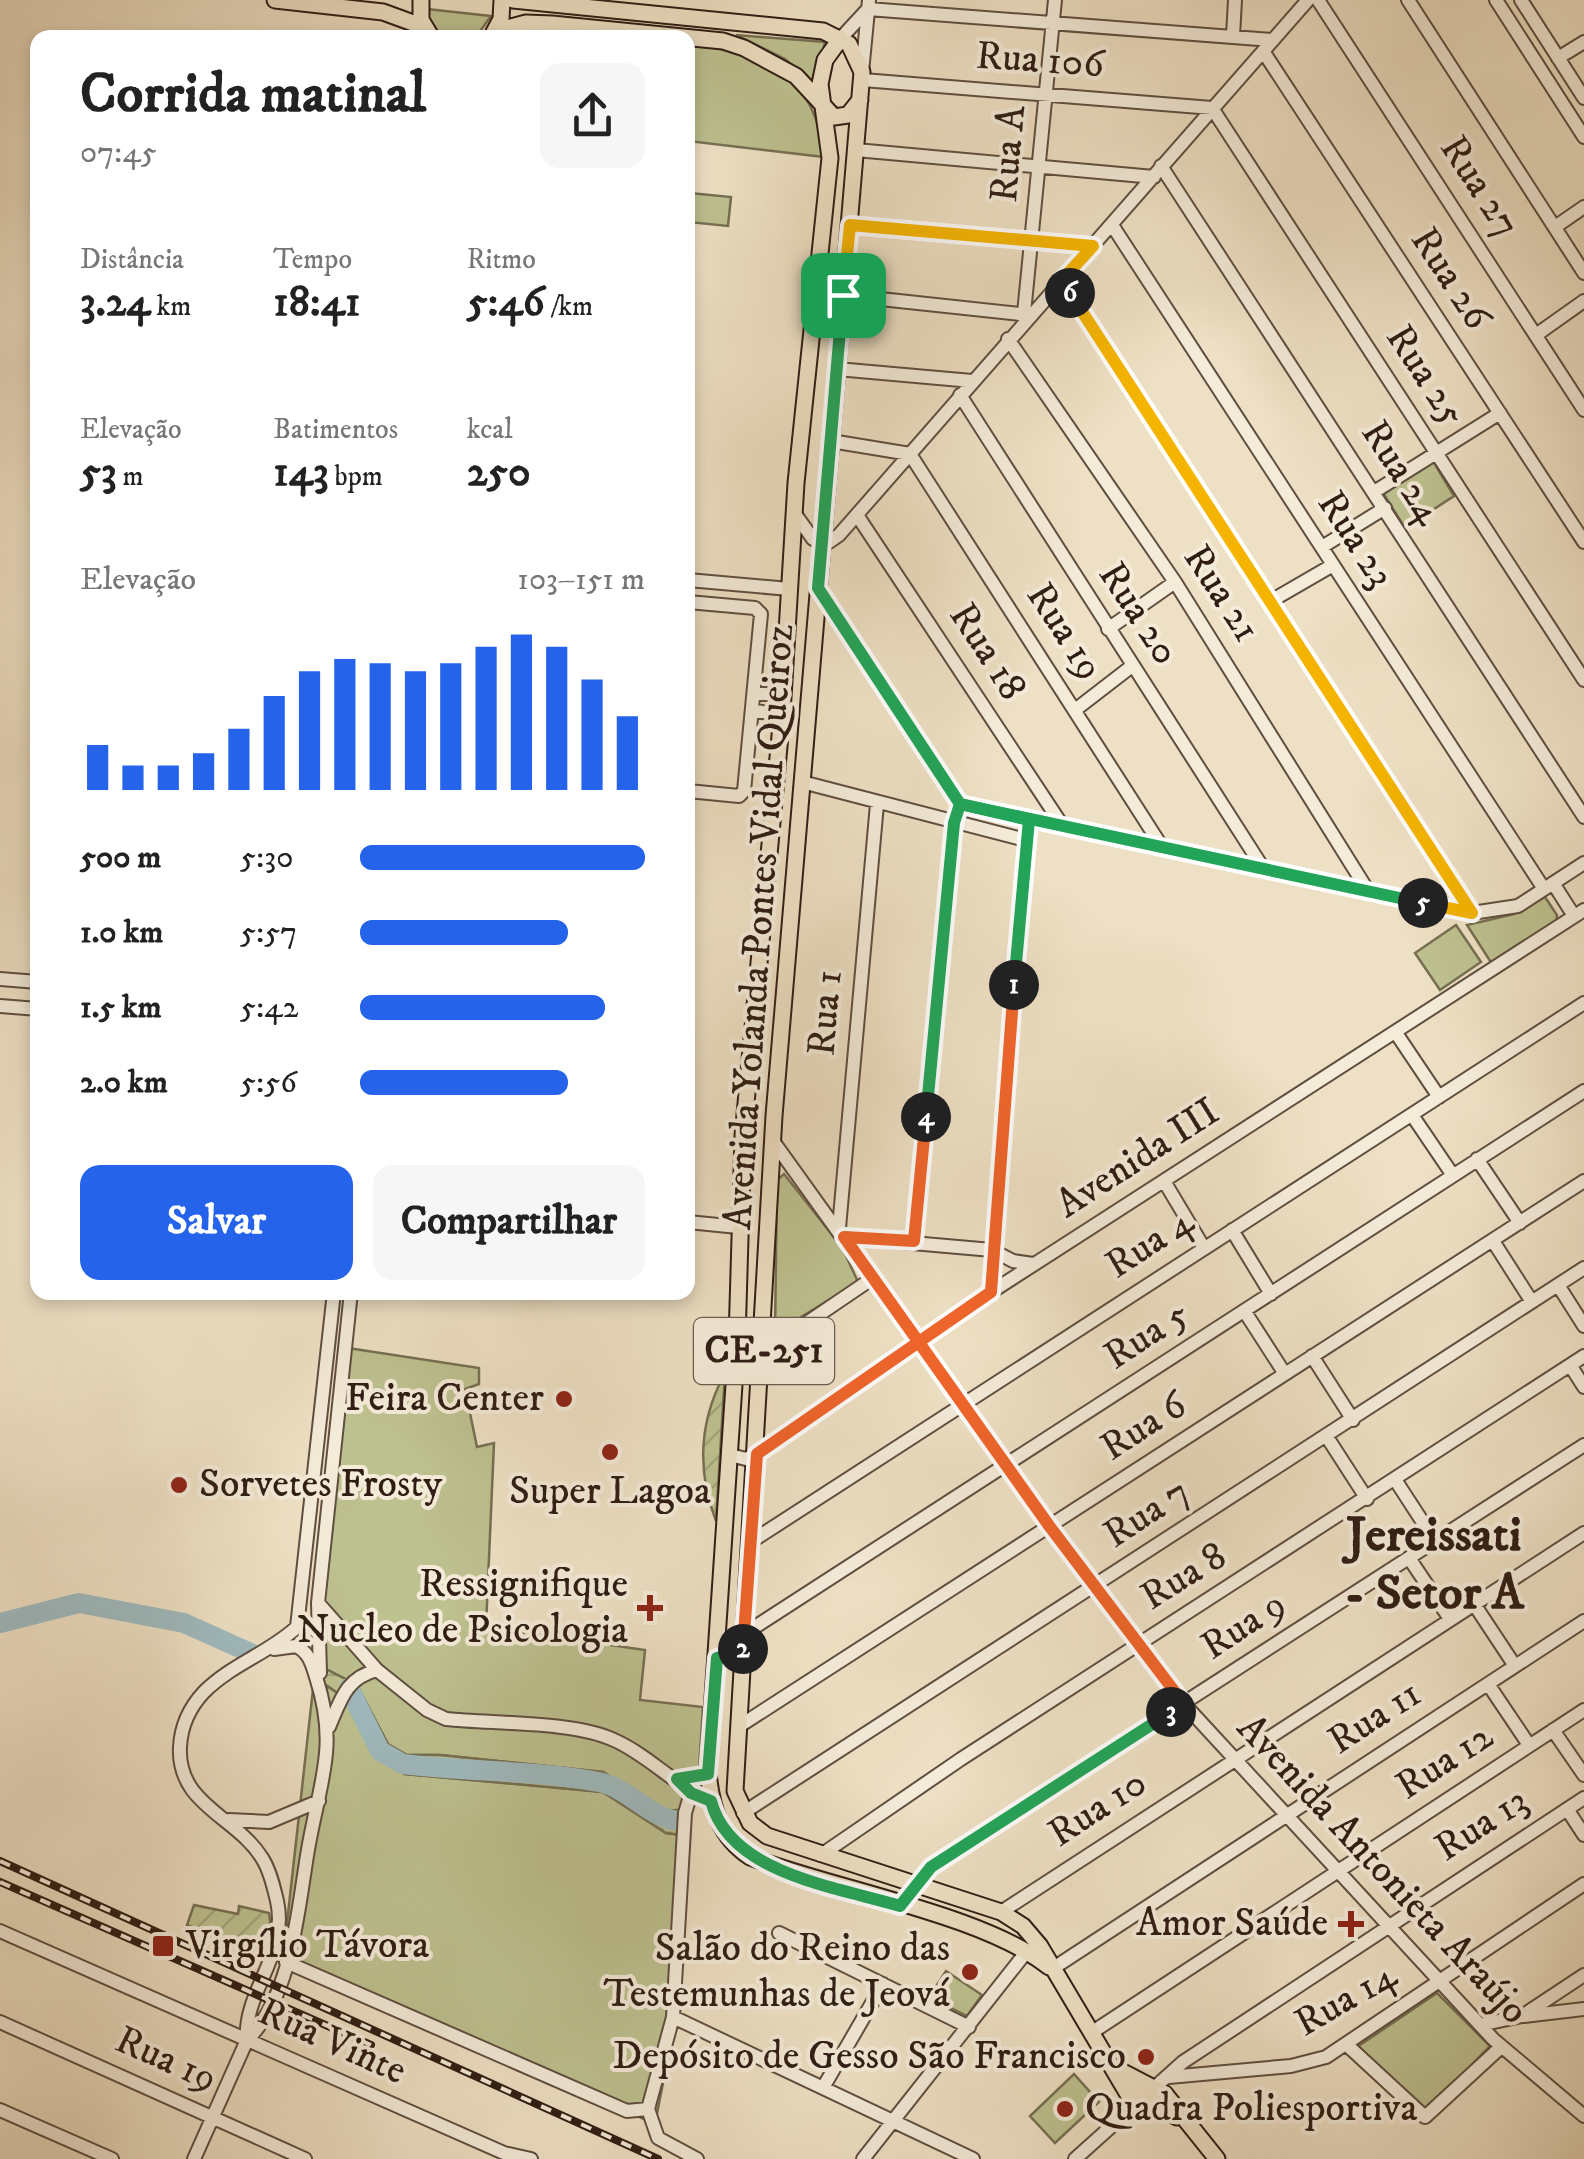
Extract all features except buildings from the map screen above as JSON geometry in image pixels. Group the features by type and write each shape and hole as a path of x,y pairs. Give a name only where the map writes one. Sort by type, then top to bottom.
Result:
{"main road":[{"path":"274,0 383,12 421,30"},
{"path":"421,0 428,30"},
{"path":"495,30 502,0"},
{"path":"513,0 823,31 841,38 852,49 862,76"},
{"path":"510,30 539,23 611,30"},
{"path":"695,38 723,41 786,68 834,117 844,117 860,100"},
{"name":"CE-251","path":"822,107 822,70 841,38"},
{"name":"CE-251","path":"860,100 862,76"},
{"name":"Avenida Yolanda Pontes Vidal Queiroz","path":"738,1728 786,966 860,100"},
{"name":"Avenida Yolanda Pontes Vidal Queiroz","path":"822,107 830,158 794,506 782,714 738,1227 730,1455 708,1774 711,1801 723,1831 750,1857 930,1915 1028,1952 1052,1970"},
{"path":"796,483 812,464 829,460"},
{"path":"760,964 786,966"},
{"path":"757,996 784,1000"},
{"path":"717,1651 730,1654 743,1646"},
{"name":"CE-251","path":"738,1728 734,1779 743,1813"},
{"name":"Avenida Yolanda Pontes Vidal Queiroz","path":"743,1813 767,1836 1000,1912 1035,1938 1121,2082 1151,2092"},
{"path":"930,1915 938,1891"},
{"name":"CE-251","path":"1106,2058 1189,2126 1217,2159"}],"street":[{"name":"Rua A","path":"1028,314 1055,0"},
{"path":"1233,36 1235,0"},
{"path":"794,506 806,534 822,542 833,541 1028,314 1112,226 1308,0"},
{"name":"Rua 27","path":"1318,0 1584,410"},
{"path":"1408,0 1584,272"},
{"path":"1496,0 1584,137"},
{"path":"1521,0 1584,98"},
{"path":"841,38 868,5"},
{"path":"868,5 1233,36 1267,45"},
{"path":"862,76 868,5"},
{"path":"1558,58 1584,42"},
{"name":"Rua 26","path":"1267,45 1584,542"},
{"name":"Rua 106","path":"862,76 1212,108"},
{"path":"1557,95 1574,84"},
{"name":"Rua 25","path":"1212,108 1584,680"},
{"path":"856,150 1041,166 1158,171"},
{"name":"Rua 24","path":"1158,171 1386,508 1584,817"},
{"path":"1555,227 1584,207"},
{"path":"850,225 1093,246"},
{"name":"Rua 23","path":"1112,226 1549,886 1579,913"},
{"path":"1062,280 1472,913"},
{"path":"843,295 1028,314"},
{"path":"1536,335 1584,301"},
{"name":"Rua 21","path":"1008,339 1175,582 1368,891"},
{"path":"837,369 972,381"},
{"name":"Rua 20","path":"960,395 1263,868"},
{"path":"1374,492 1500,413"},
{"path":"831,441 910,454"},
{"name":"Rua 19","path":"910,454 1162,847"},
{"path":"1322,547 1386,508"},
{"name":"Rua 18","path":"857,515 1062,825"},
{"path":"1269,602 1333,565"},
{"path":"695,581 789,589"},
{"path":"1108,630 1175,582"},
{"path":"818,588 960,804 1472,913 1505,911 1584,864"},
{"path":"695,603 759,610 753,711 742,794 695,791"},
{"path":"1075,710 1132,666"},
{"path":"754,693 783,696"},
{"path":"753,711 782,714"},
{"path":"802,782 1026,840"},
{"name":"Rua 1","path":"842,1232 877,804"},
{"path":"914,1241 954,823 960,804"},
{"path":"991,1292 1029,820"},
{"name":"Avenida III","path":"757,1454 991,1292 1579,913"},
{"path":"0,979 30,981"},
{"name":"Rua 4","path":"752,1541 1584,1003"},
{"path":"0,1006 30,1008"},
{"path":"1396,1033 1439,1097"},
{"name":"Rua 5","path":"743,1646 1006,1464 1584,1090"},
{"path":"1412,1115 1452,1174"},
{"name":"Avenida Antonieta Araújo","path":"773,1141 842,1232 1050,1527 1184,1704 1480,2025 1559,2094"},
{"path":"1477,1159 1520,1224"},
{"path":"1164,1181 1204,1248"},
{"name":"Rua 6","path":"738,1728 1584,1181"},
{"path":"695,1223 738,1227"},
{"path":"1232,1230 1270,1294"},
{"path":"842,1232 992,1250 1013,1261 1035,1264"},
{"path":"1493,1241 1532,1302"},
{"name":"Rua 7","path":"743,1813 1584,1268"},
{"path":"764,1352 873,1278"},
{"path":"1558,1285 1584,1326"},
{"path":"274,1650 298,1627 302,1607 333,1300"},
{"path":"320,1691 318,1603 351,1300"},
{"path":"1246,1312 1285,1374"},
{"path":"1312,1356 1353,1420"},
{"name":"Rua 8","path":"821,1855 1584,1356"},
{"path":"1570,1365 1584,1387"},
{"path":"1327,1437 1367,1499"},
{"name":"Rua 9","path":"900,1906 915,1886 954,1852 1584,1444"},
{"path":"730,1455 746,1459 757,1454"},
{"path":"1396,1481 1435,1541"},
{"name":"Rua 10","path":"1000,1912 1584,1533"},
{"path":"1409,1558 1450,1619"},
{"path":"318,1603 377,1670 427,1710 446,1718 585,1730 613,1739 677,1779 691,1793 711,1801"},
{"path":"1474,1604 1515,1666"},
{"name":"Rua 11","path":"1052,1970 1285,1814 1584,1622"},
{"path":"194,2159 247,2040 262,2025 286,1962 304,1898 328,1766 329,1727 304,1650 296,1646 251,1658 206,1690 180,1736 183,1776 204,1806 264,1861 280,1917 268,1972 246,2020 247,2040"},
{"path":"329,1727 348,1684 360,1674 377,1670"},
{"path":"1488,1684 1529,1745"},
{"name":"Rua 12","path":"1092,2033 1584,1710"},
{"path":"1553,1730 1584,1775"},
{"path":"677,1779 708,1774"},
{"path":"691,1793 685,1813 673,2017 648,2109 658,2138 697,2159"},
{"name":"Rua 13","path":"1074,2159 1184,2062 1584,1798"},
{"path":"222,1819 249,1824 269,1822 319,1801"},
{"path":"1567,1809 1584,1835"},
{"name":"Rua 14","path":"1151,2092 1305,2064 1347,2045 1584,1884"},
{"name":"Rua Vinte","path":"0,1931 504,2153 531,2159"},
{"path":"779,1933 969,2027"},
{"path":"864,2159 1028,1952"},
{"path":"286,1962 627,2111 648,2109"},
{"path":"1522,2016 1584,1975"},
{"path":"824,2086 883,1984"},
{"path":"1480,2025 1584,2010"},
{"path":"673,2017 896,2119 965,2157"},
{"name":"Rua 19","path":"0,2022 305,2159"},
{"path":"1347,2045 1425,2117 1502,2047"},
{"path":"1559,2094 1584,2105"},
{"path":"1559,2094 1584,2116"},
{"path":"0,2110 112,2159"}],"green space":[{"path":"427,9 491,16 481,30 435,30 428,22"},
{"path":"736,35 825,42 814,84 785,59"},
{"path":"695,45 740,54 781,72 810,105 824,157 695,142"},
{"path":"695,193 731,197 728,226 695,223"},
{"path":"1433,461 1454,496 1405,528 1383,493"},
{"path":"1545,897 1557,915 1556,923 1492,964 1467,925 1514,914"},
{"path":"1456,925 1481,962 1440,990 1415,953"},
{"path":"784,1174 842,1247 858,1282 775,1333 777,1180"},
{"path":"348,1348 479,1368 479,1384 465,1389 477,1447 494,1443 486,1627 645,1650 640,1700 703,1707 698,1784 688,1791 689,1809 666,1811 603,1772 407,1755 388,1745 357,1685 316,1664"},
{"path":"725,1373 716,1521 705,1483 703,1446 710,1409"},
{"path":"316,1664 357,1685 388,1744 407,1755 603,1772 666,1811 689,1809 690,1836 666,1833 603,1792 405,1774 378,1753 342,1698 314,1680"},
{"path":"314,1680 347,1697 373,1750 405,1774 603,1792 666,1833 690,1836 676,2016 655,2124 283,1959"},
{"path":"194,1905 238,1914 239,1906 269,1913 272,1936 263,1957 187,1925"},
{"path":"946,1971 982,1995 967,2016 929,1997"},
{"path":"1437,1993 1490,2046 1427,2111 1357,2047"},
{"name":"Quadra Poliesportiva","path":"1074,2074 1099,2102 1055,2143 1030,2116"}],"waterway":[{"path":"0,1623 79,1603 184,1623 253,1654"},
{"path":"349,1688 380,1751 403,1764 599,1782 660,1816 682,1821"}],"railway":[{"path":"0,1861 658,2159"},
{"path":"0,1882 371,2045"}],"place":[{"name":"Feira Center","path":"564,1399"},
{"name":"Super Lagoa","path":"610,1452"},
{"name":"Sorvetes Frosty","path":"179,1485"},
{"name":"Ressignifique Nucleo de Psicologia","path":"650,1608"},
{"name":"Amor Saúde","path":"1351,1924"},
{"name":"Virgílio Távora","path":"163,1946"},
{"name":"Salão do Reino das Testemunhas de Jeová","path":"970,1972"},
{"name":"Depósito de Gesso São Francisco","path":"1146,2057"},
{"name":"Quadra Poliesportiva","path":"1065,2109"}],"district":[{"name":"Jereissati - Setor A","path":"1434,1564"}],"route":[{"path":"843,295 818,588 960,804 1029,820 991,1292 957,1314 920,1342 916,1344 906,1352 757,1454 742,1659 730,1654 717,1658 708,1774 677,1779 691,1793 711,1801 723,1831 750,1857 900,1906 931,1867 1184,1704 1050,1527 925,1349 920,1342 873,1278 844,1237 914,1241 954,823 960,804 1472,913 1062,280 1093,246 850,225 843,295"}]}
